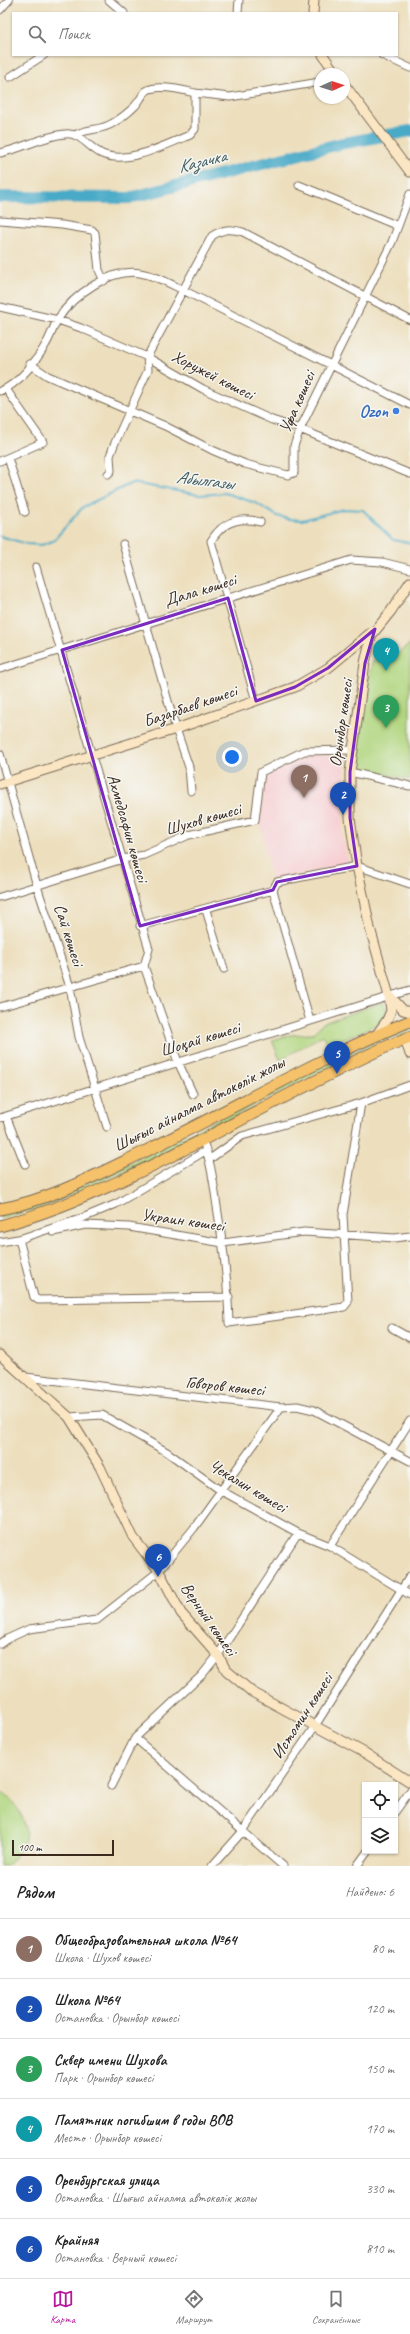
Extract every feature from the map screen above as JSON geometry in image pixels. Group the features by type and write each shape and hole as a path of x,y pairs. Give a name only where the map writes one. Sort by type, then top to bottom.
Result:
{"main road":[{"name":"Шығыс айналма автокөлік жолы","path":"0,1209 67,1187 120,1164 377,1034 410,1020"},
{"name":"Шығыс айналма автокөлік жолы","path":"0,1226 35,1216 79,1200 323,1077 407,1038"}],"street":[{"path":"0,10 9,0"},
{"path":"109,0 123,12"},
{"path":"238,12 239,0"},
{"path":"313,12 314,0"},
{"path":"10,77 42,56"},
{"path":"324,56 331,68"},
{"path":"384,56 410,68"},
{"path":"75,136 83,131 99,130 113,124 134,107 146,92 153,89 177,89 195,93 230,97 314,83"},
{"path":"350,92 410,172"},
{"path":"0,153 64,134 75,136 90,147 110,156 133,155 163,146 190,135 195,129 195,93"},
{"path":"299,185 398,226"},
{"name":"Уфа көшесі","path":"30,364 48,376 129,410 245,464 288,474 294,473 294,446 300,429 392,242 410,194"},
{"path":"0,220 62,225 92,230 95,233 98,270 104,281"},
{"path":"108,474 112,465 110,456 129,410 148,370 147,357 212,236 221,230 231,228 242,232 365,295 410,320"},
{"path":"0,461 43,442 3,390 30,364 46,344 58,320 76,299 104,281 127,272 156,277 410,405"},
{"name":"Хоружей көшесі","path":"0,307 58,320 147,357 209,392 272,420 300,429 410,474"},
{"path":"8,458 26,512"},
{"path":"256,701 211,541 218,530 225,524 242,520 260,522"},
{"path":"123,544 176,729 189,767 191,791"},
{"name":"Дала көшесі","path":"0,669 145,622 352,560 382,562 410,569"},
{"name":"Ахмедсафин көшесі","path":"36,567 62,650 91,756 123,859 140,926 149,949 144,966"},
{"name":"Орынбор көшесі","path":"377,1034 387,1020 391,1011 389,996 370,928 357,866 350,818 350,772 365,664 372,636 375,629 391,611 410,582"},
{"name":"Базарбаев көшесі","path":"4,783 176,729 295,687 328,668 375,629"},
{"name":"Шухов көшесі","path":"0,897 123,859 144,855 189,835 254,820 261,772 304,751 352,750"},
{"name":"Сай көшесі","path":"0,754 4,783 70,987 80,1036 107,1127"},
{"path":"350,772 410,786"},
{"path":"310,1021 273,890 277,882 357,866 410,884"},
{"path":"140,926 206,910 273,890"},
{"path":"206,910 224,969"},
{"path":"0,1007 144,966 178,1062 193,1094"},
{"name":"Шоқай көшесі","path":"3,1117 410,990"},
{"path":"389,996 396,1004 410,1012"},
{"path":"407,1038 410,1054"},
{"path":"210,1159 242,1136 360,1103 410,1085"},
{"path":"202,1139 210,1159 223,1243 229,1297 229,1323 344,1307 348,1302 343,1215 360,1103"},
{"path":"3,1117 25,1164"},
{"path":"207,1150 116,1204 80,1219 20,1239 34,1297 38,1300 229,1297"},
{"name":"Украин көшесі","path":"0,1242 85,1225 129,1227 223,1243 304,1232 344,1233 395,1238 410,1236"},
{"path":"392,1328 410,1338"},
{"name":"Верный көшесі","path":"0,1355 69,1416 100,1467 133,1537 159,1571 181,1613 218,1655 226,1670 237,1681 365,1753 410,1782"},
{"name":"Говоров көшесі","path":"24,1377 281,1408 297,1406 314,1410 392,1450 410,1461"},
{"path":"0,1644 7,1639 29,1629 97,1620 159,1571 194,1528 220,1490 281,1408"},
{"name":"Чекалин көшесі","path":"69,1416 102,1415 168,1452 220,1490 298,1533 330,1546 410,1595"},
{"path":"330,1546 410,1421"},
{"path":"111,1786 135,1738 202,1675 218,1655 298,1533"},
{"name":"Истомин көшесі","path":"212,1866 243,1831 315,1726 410,1576"},
{"path":"135,1738 283,1866"},
{"path":"398,1808 410,1791"},
{"path":"357,1866 366,1854"}],"highlighted area":[{"path":"228,598 256,701 295,687 328,668 375,629 365,663 350,772 350,818 357,866 277,882 273,890 140,926 62,650"}],"shaded area":[{"path":"305,755 346,756 342,837 349,863 271,880 260,819 266,776"}],"green space":[{"path":"410,644 410,780 356,767 366,688 373,660 387,662"},
{"path":"380,1003 384,1004 387,1009 383,1022 329,1045 323,1035 280,1060 272,1040 289,1035 312,1034 323,1023"},
{"path":"410,1027 410,1032 360,1051 147,1161 42,1208 0,1218 0,1213 41,1204 145,1156 329,1062"},
{"path":"0,1791 16,1806 23,1821 26,1836 23,1846 7,1866 0,1866"}],"waterway":[{"name":"Казачка","path":"0,197 129,198 339,144 410,131"},
{"name":"Абылгазы","path":"0,536 27,544 41,545 53,541 83,507 132,483 200,495 225,493 256,503 277,516 289,519 302,520 344,509 363,510 393,540 410,543"}],"place":[{"name":"Ozon","path":"396,411"},
{"name":"Памятник погибшим в годы ВОВ","path":"386,671"},
{"name":"Сквер имени Шухова","path":"386,728"},
{"name":"Общеобразовательная школа №64","path":"304,798"},
{"name":"Школа №64","path":"343,815"},
{"name":"Оренбургская улица","path":"337,1074"},
{"name":"Крайняя","path":"158,1577"}]}
